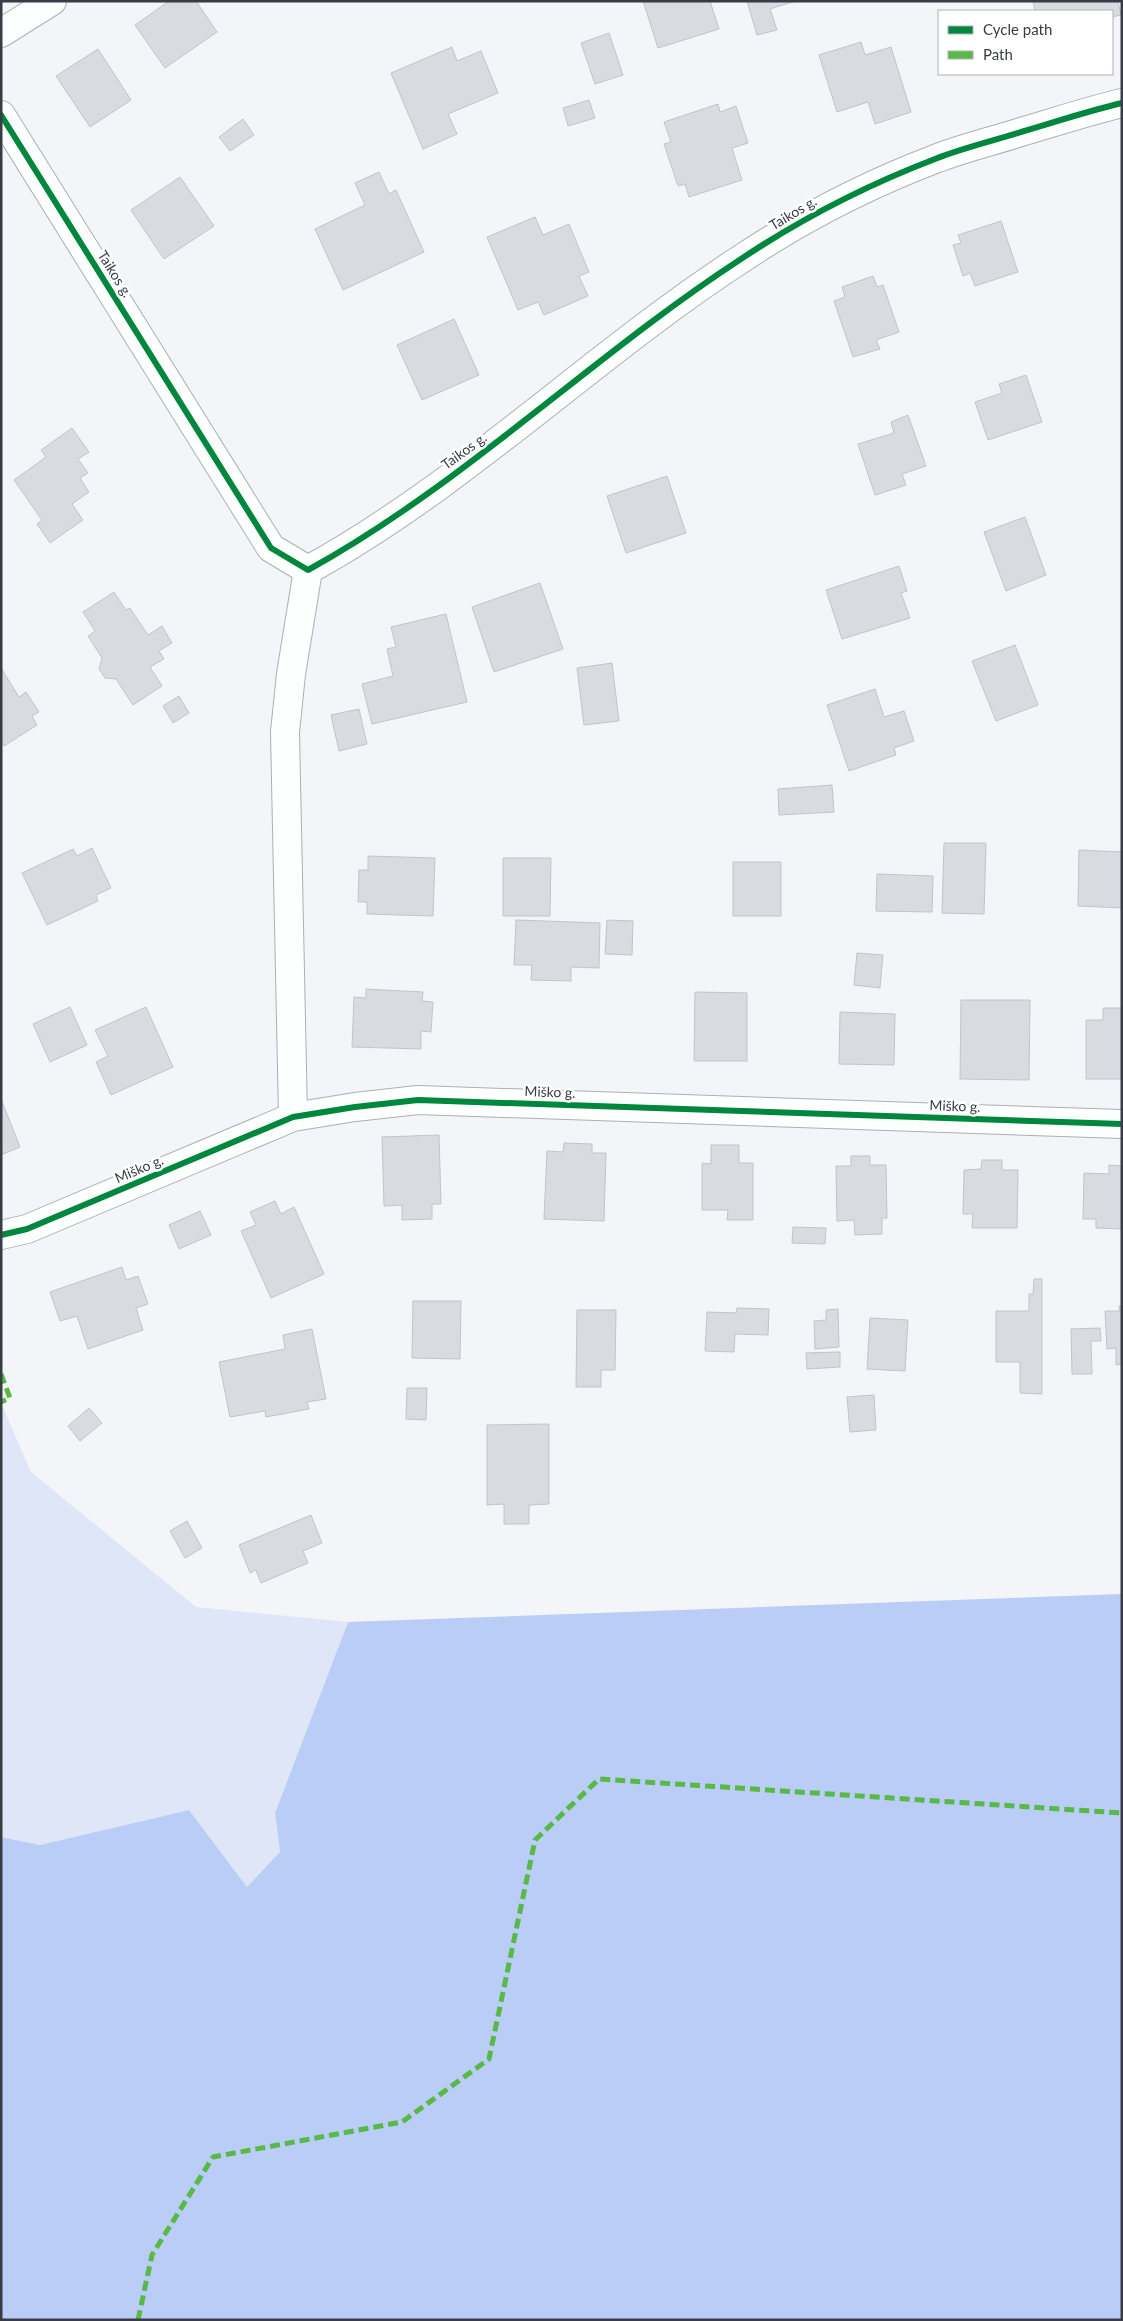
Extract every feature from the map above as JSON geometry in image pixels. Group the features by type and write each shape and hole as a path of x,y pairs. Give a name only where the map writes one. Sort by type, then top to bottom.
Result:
{"street":[{"path":"1,32 52,1"},
{"name":"Taikos g.","path":"1,115 272,548 308,570 346,550 472,461 649,325 741,259 830,206 935,159 1094,109 1122,103"},
{"path":"293,1117 285,732 291,674 308,570"},
{"name":"Miško g.","path":"1,1235 27,1229 293,1117 355,1107 418,1100 1122,1124"}],"shaded area":[{"path":"1,1403 31,1472 196,1607 348,1622 275,1813 280,1852 247,1887 189,1810 40,1845 1,1837"},
{"path":"1122,1594 1122,2320 1,2320 1,1837 40,1845 189,1810 247,1887 280,1852 275,1813 348,1622"}],"building":[{"path":"169,1 196,1 217,32 165,68 135,25"},
{"path":"643,1 710,1 719,29 658,48"},
{"path":"747,1 796,1 770,9 777,30 757,35"},
{"path":"1033,1 1118,1 1121,15 1113,17 1113,10 1035,10"},
{"path":"609,33 623,75 595,84 581,43"},
{"path":"861,42 865,55 891,47 911,112 875,124 868,102 837,112 819,55"},
{"path":"452,47 457,61 481,51 498,93 448,114 457,134 423,149 391,73"},
{"path":"98,49 131,100 90,127 56,76"},
{"path":"589,100 595,118 568,126 563,108"},
{"path":"718,104 720,112 736,106 748,143 732,148 742,180 689,197 685,184 678,186 664,144 671,142 664,122"},
{"path":"243,119 254,135 230,151 219,137"},
{"path":"379,172 389,194 396,190 424,252 343,290 315,229 365,205 355,183"},
{"path":"180,177 214,226 164,259 131,210"},
{"path":"535,217 543,235 569,224 589,272 579,276 588,296 544,315 538,302 518,310 487,237"},
{"path":"1001,221 1018,272 975,286 970,273 963,276 953,245 961,243 958,235"},
{"path":"873,276 877,287 883,285 899,332 876,340 880,349 853,357 834,301 845,297 842,287"},
{"path":"454,319 479,375 422,400 397,345"},
{"path":"1026,375 1042,422 988,440 975,402 1002,393 999,384"},
{"path":"908,415 926,466 902,474 906,485 875,495 858,444 894,433 891,422"},
{"path":"72,428 89,452 78,459 88,473 80,478 89,492 72,504 83,520 50,543 37,524 42,520 14,480 46,457 41,450"},
{"path":"667,476 686,533 626,553 607,496"},
{"path":"1025,517 1046,575 1006,591 984,532"},
{"path":"899,566 907,591 901,593 910,618 842,639 826,590"},
{"path":"540,583 563,649 494,672 472,607"},
{"path":"114,592 126,610 130,608 148,635 162,626 172,643 159,651 164,659 150,667 162,686 133,705 116,679 105,678 99,669 102,658 88,636 95,631 83,612"},
{"path":"446,614 467,702 372,724 362,684 393,676 387,649 396,647 391,627"},
{"path":"1015,645 1038,705 996,721 972,661"},
{"path":"612,663 619,721 584,725 577,668"},
{"path":"1,668 19,697 26,692 39,712 32,716 37,725 4,746 1,741"},
{"path":"875,689 884,717 904,711 914,741 894,748 896,755 849,771 827,705"},
{"path":"179,696 189,713 173,723 163,706"},
{"path":"359,709 367,744 339,751 331,715"},
{"path":"832,785 834,812 779,815 778,789"},
{"path":"944,843 986,843 984,914 942,913"},
{"path":"92,848 111,888 96,895 98,901 47,925 22,873 73,849 77,856"},
{"path":"1079,850 1122,852 1122,908 1078,906"},
{"path":"368,856 435,858 433,916 367,914 367,902 358,902 359,870 368,870"},
{"path":"503,858 551,858 550,916 503,916"},
{"path":"733,862 781,862 781,916 733,916"},
{"path":"877,874 933,876 932,912 876,911"},
{"path":"516,920 600,923 599,968 571,967 571,981 531,980 532,965 514,965"},
{"path":"607,920 633,921 632,955 605,954"},
{"path":"857,953 883,955 880,988 854,985"},
{"path":"366,989 423,992 422,1001 433,1002 431,1032 421,1031 421,1049 352,1047 354,997 366,998"},
{"path":"695,992 747,993 747,1061 694,1061"},
{"path":"961,1000 1030,1000 1029,1080 960,1079"},
{"path":"70,1007 87,1045 50,1062 33,1024"},
{"path":"146,1007 173,1067 111,1095 96,1062 108,1056 95,1030"},
{"path":"1103,1008 1122,1008 1122,1079 1086,1079 1086,1020 1103,1020"},
{"path":"840,1012 895,1014 894,1065 839,1064"},
{"path":"1,1099 20,1147 1,1155"},
{"path":"439,1135 441,1204 432,1204 432,1219 402,1220 402,1205 384,1206 382,1137"},
{"path":"564,1143 592,1144 592,1153 606,1153 604,1221 544,1219 547,1151 563,1152"},
{"path":"711,1145 739,1145 739,1163 753,1163 753,1220 727,1220 728,1210 702,1210 702,1163 711,1164"},
{"path":"851,1156 870,1156 870,1165 886,1165 887,1218 882,1218 882,1234 855,1235 854,1220 837,1221 836,1166 851,1166"},
{"path":"982,1160 1002,1160 1002,1170 1018,1170 1017,1228 972,1228 973,1214 963,1214 964,1170 981,1169"},
{"path":"1109,1165 1122,1166 1122,1229 1096,1228 1096,1219 1083,1219 1084,1173 1109,1174"},
{"path":"275,1201 281,1214 294,1207 324,1274 271,1298 241,1231 256,1225 250,1212"},
{"path":"200,1211 211,1235 179,1249 169,1225"},
{"path":"793,1227 826,1228 825,1244 792,1243"},
{"path":"122,1267 126,1280 138,1276 148,1304 136,1308 143,1330 88,1349 77,1316 60,1321 50,1292"},
{"path":"1034,1279 1042,1279 1042,1394 1020,1393 1020,1362 996,1362 996,1311 1029,1311 1029,1294 1033,1294"},
{"path":"413,1301 461,1301 460,1359 412,1358"},
{"path":"1119,1306 1122,1306 1122,1364 1116,1365 1116,1348 1107,1349 1105,1311 1120,1311"},
{"path":"737,1308 769,1309 768,1335 735,1334 734,1352 705,1351 707,1312 736,1313"},
{"path":"838,1309 839,1347 815,1349 814,1321 826,1320 826,1310"},
{"path":"577,1310 616,1310 615,1370 601,1370 601,1387 576,1387"},
{"path":"870,1318 908,1320 905,1371 867,1369"},
{"path":"1100,1328 1101,1341 1091,1341 1092,1374 1072,1374 1071,1329"},
{"path":"312,1329 326,1399 307,1402 309,1409 266,1417 265,1411 230,1417 219,1362 285,1349 283,1335"},
{"path":"840,1352 840,1367 807,1369 806,1353"},
{"path":"407,1388 427,1388 426,1420 406,1419"},
{"path":"874,1395 876,1430 850,1432 847,1397"},
{"path":"89,1408 102,1423 80,1441 68,1426"},
{"path":"549,1424 549,1504 529,1505 529,1524 504,1524 504,1504 487,1505 487,1425"},
{"path":"311,1515 322,1543 303,1551 308,1563 261,1583 256,1570 250,1573 239,1545"},
{"path":"187,1521 202,1548 185,1558 170,1531"}],"marked path":[{"path":"1,1374 10,1398 1,1402"},
{"path":"138,2320 152,2255 213,2157 402,2122 489,2059 535,1840 599,1779 1122,1813"}],"cycle path":[{"path":"1,115 271,548 308,570 365,536 421,499 632,336 741,259 787,230 884,180 935,159 1122,103"},
{"path":"1,1235 27,1229 293,1117 355,1107 418,1100 1122,1124"}]}
